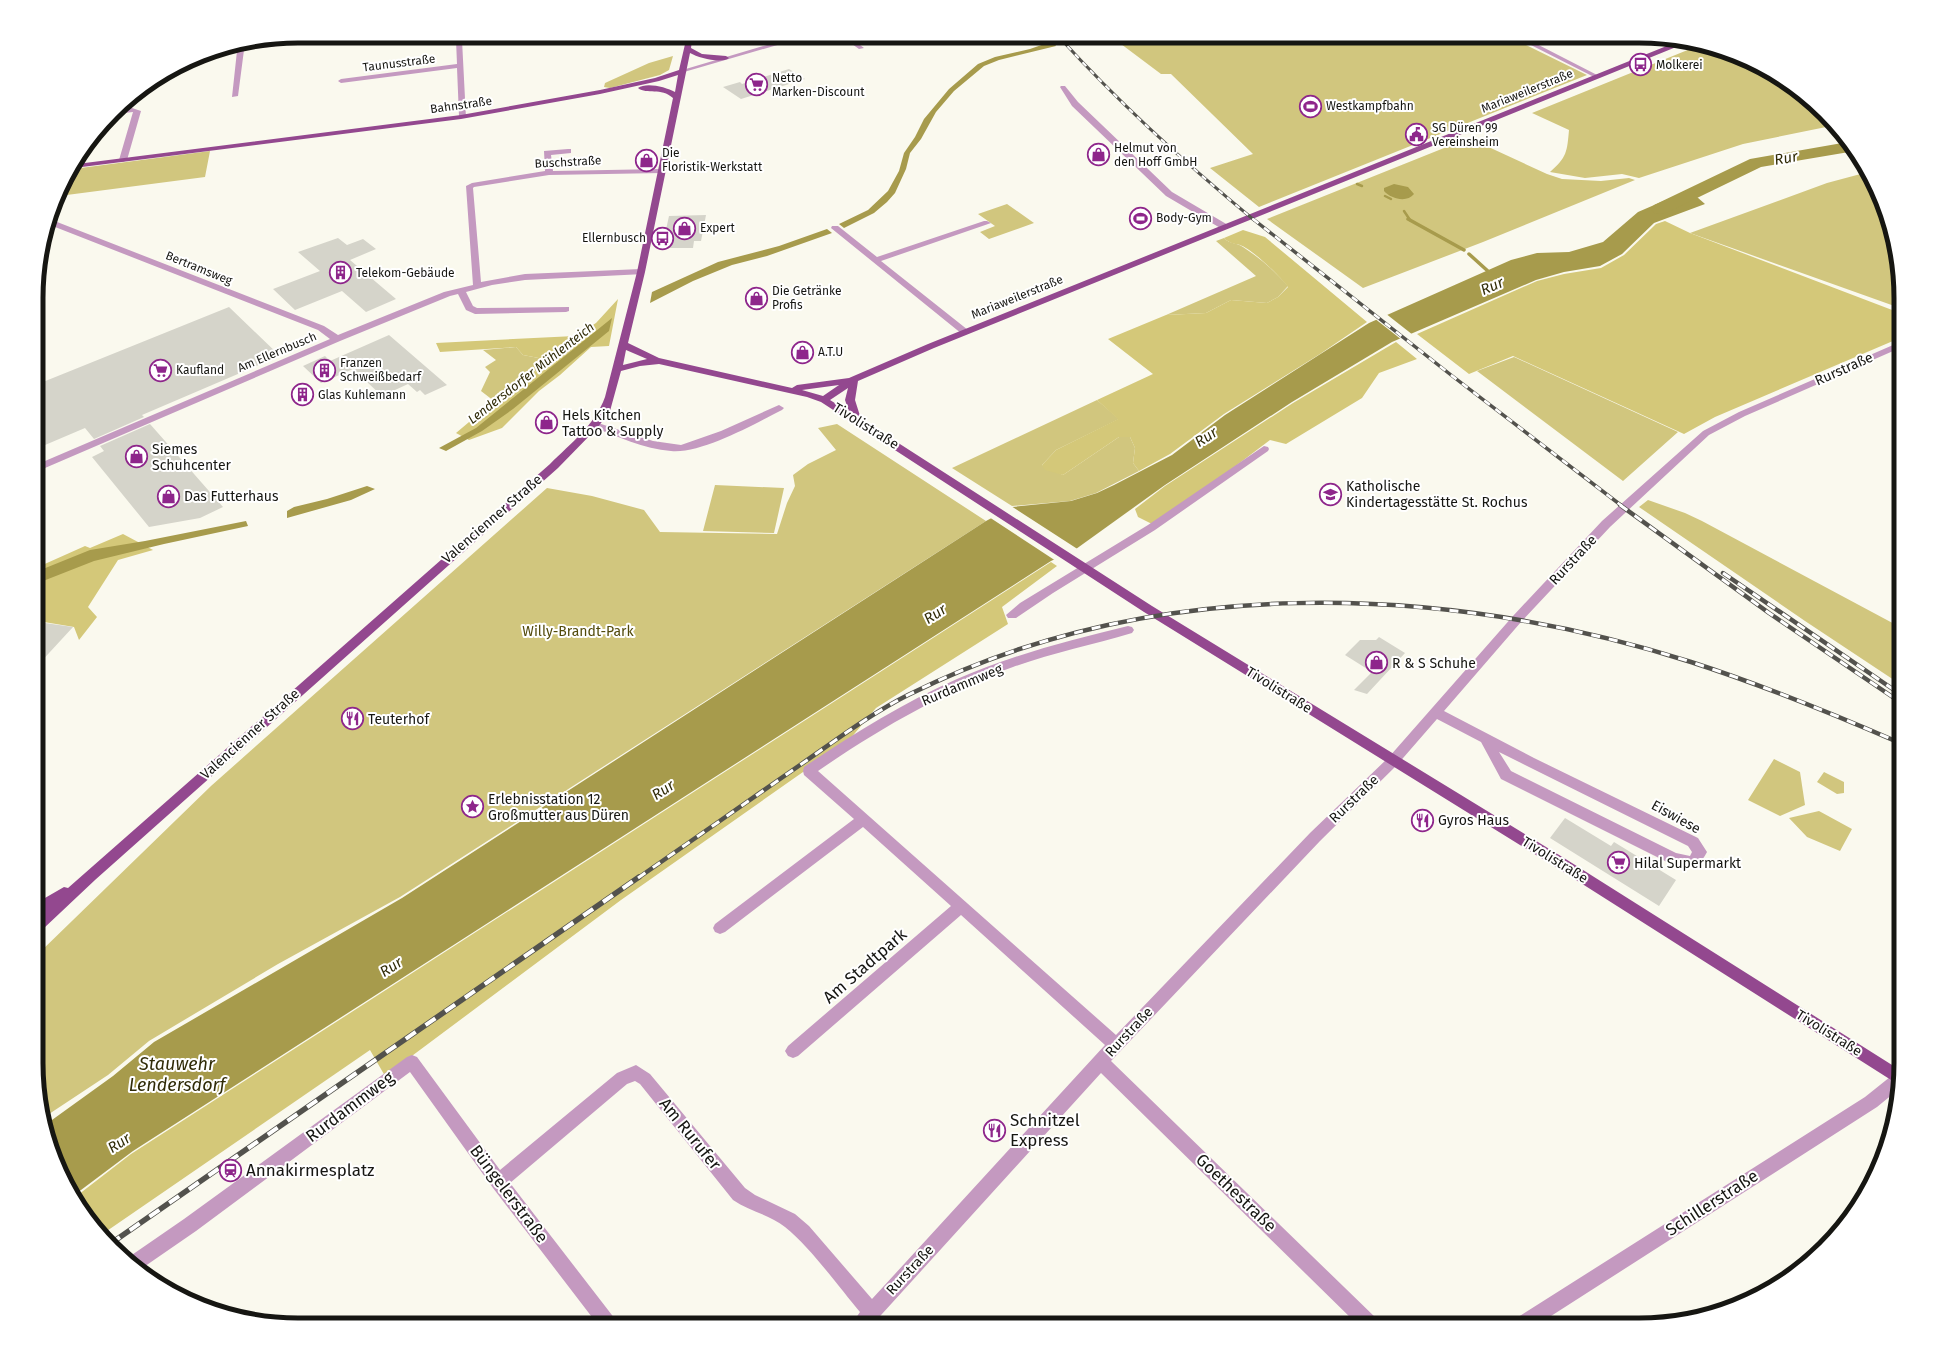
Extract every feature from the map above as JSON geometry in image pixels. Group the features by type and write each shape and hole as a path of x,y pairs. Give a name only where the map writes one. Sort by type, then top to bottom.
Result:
{"main road":[{"name":"Valencienner Straße","path":"43,920 90,876 554,466 595,425 605,411 624,345 641,272 688,43"},
{"name":"Mariaweilerstraße","path":"824,400 854,379 965,332 1675,46"},
{"path":"687,48 694,54 703,57 726,58"},
{"name":"Bahnstraße","path":"80,166 463,116 614,90 657,80 682,72"},
{"path":"614,90 664,89 672,92 677,98"},
{"path":"624,345 659,361"},
{"name":"Tivolistraße","path":"618,369 640,363 659,361 783,389 824,400 856,419 1148,609 1559,862 1893,1074"},
{"path":"783,389 825,385 854,379 850,400 856,419"},
{"name":"Valencienner Straße","path":"43,907 90,876"}],"street":[{"path":"459,43 459,66 463,116"},
{"name":"Bahnstraße","path":"682,72 780,43"},
{"path":"854,43 861,48"},
{"path":"1530,43 1598,77"},
{"path":"234,96 240,50"},
{"name":"Taunusstraße","path":"341,81 459,66"},
{"path":"1063,87 1074,104 1169,194 1225,227"},
{"path":"123,160 137,112 132,110 125,111"},
{"path":"549,173 547,153 568,151"},
{"name":"Buschstraße","path":"477,285 469,188 475,184 549,173 662,171"},
{"name":"Bertramsweg","path":"55,223 321,328 337,339"},
{"path":"876,260 987,223"},
{"path":"835,228 965,332"},
{"name":"Am Ellernbusch","path":"43,466 435,298 477,285 525,277 641,272"},
{"path":"461,290 469,308 476,311 566,309"},
{"name":"Rurstraße","path":"866,1318 1116,1045 1315,836 1393,761 1517,619 1606,524 1706,433 1742,414 1894,347"},
{"path":"595,425 658,445 678,449 697,444 779,408"},
{"path":"1012,615 1083,566 1153,527 1211,488 1264,449"},
{"name":"Rurdammweg","path":"863,820 809,772 852,741 940,693 999,669 1056,649 1128,630"},
{"name":"Eiswiese","path":"1436,712 1693,842 1700,852 1693,862 1674,859 1506,775 1485,738"},
{"path":"720,928 863,820 1116,1045"},
{"name":"Am Stadtpark","path":"793,1052 960,907"},
{"name":"Rurdammweg","path":"138,1261 190,1225 412,1062"},
{"name":"Büngelerstraße","path":"412,1062 499,1182 603,1318"},
{"name":"Goethestraße","path":"1101,1062 1364,1318"},
{"name":"Am Rurufer","path":"499,1182 622,1078 636,1074 645,1079 739,1194 749,1201 789,1220 803,1232 871,1312"},
{"name":"Schillerstraße","path":"1532,1318 1871,1102 1893,1084"}],"green space":[{"path":"1522,43 1587,75 1259,207 1210,168 1253,154 1171,74 1161,74 1121,44"},
{"path":"1691,49 1737,62 1766,77 1781,86 1807,106 1828,127 1743,144 1639,178 1622,174 1585,178 1550,172 1560,162 1565,154 1568,144 1569,130 1532,113"},
{"path":"673,56 669,70 660,75 610,88 604,87 605,83 649,63"},
{"path":"1469,138 1547,174 1562,179 1601,181 1629,178 1635,180 1483,242 1363,288 1267,219"},
{"path":"210,151 205,177 64,195 78,168"},
{"path":"1862,174 1875,200 1889,248 1892,265 1894,306 1690,233 1827,183"},
{"path":"1007,204 1034,223 989,239 980,232 995,226 978,214"},
{"path":"1224,238 1229,242 1240,245 1255,256 1273,270 1288,286 1278,297 1267,303 1231,300 1206,313 1166,315 1256,276 1216,241"},
{"path":"516,347 523,355 549,360 507,395 494,401 481,391 490,372 485,367 496,360 483,350"},
{"path":"1514,357 1678,432 1623,481 1477,371"},
{"path":"1097,400 1119,419 1056,450 1042,465 1063,475 1119,437 1130,437 1135,448 1133,463 1139,471 1096,493 1070,501 1012,506 952,468"},
{"name":"Willy-Brandt-Park","path":"837,424 986,521 400,897 278,964 149,1041 108,1075 48,1114 45,1096 43,1063 43,949 211,786 547,488 592,496 644,510 660,532 777,534 787,503 795,486 793,475 808,464 836,450 818,428"},
{"path":"715,485 784,488 774,533 703,531"},
{"path":"1648,500 1685,513 1894,624 1894,680 1805,621 1639,507"},
{"path":"1774,759 1800,772 1805,805 1780,816 1748,800"},
{"path":"1824,772 1844,782 1844,793 1837,794 1817,782"},
{"path":"1819,811 1852,829 1840,851 1807,837 1789,818"}],"shaded area":[{"path":"1665,221 1690,233 1894,311 1894,341 1715,417 1684,434 1513,356 1469,374 1417,334 1537,281 1564,274 1601,268 1624,255 1656,224"},
{"path":"1243,230 1265,237 1367,322 1320,354 1224,414 1170,454 1139,471 1133,463 1135,448 1130,437 1119,437 1063,475 1045,470 1042,465 1056,450 1118,419 1097,400 1153,374 1108,339 1166,315 1206,313 1231,300 1267,303 1278,297 1288,287 1258,257 1240,245 1230,242 1224,238"},
{"path":"618,299 609,346 591,347 560,375 539,391 502,428 469,440 456,433 494,401 507,395 549,360 523,355 516,347 440,352 436,343 575,336 596,323"},
{"path":"1396,342 1417,359 1379,373 1362,398 1286,444 1270,440 1225,474 1152,524 1138,517 1135,509 1165,486 1293,403"},
{"path":"123,534 153,550 118,560 88,607 97,617 79,640 74,627 43,622 43,565 85,546 90,548"},
{"path":"1051,562 1057,566 1002,607 1008,624 876,708 850,739 621,900 385,1076 370,1050 106,1231 79,1194 131,1154"}],"water":[{"path":"1047,43 1054,43 1056,46 999,60 984,66 954,91 936,112 921,139 910,153 906,169 895,193 887,202 874,213 844,228 839,224 868,210 888,191 899,171 904,153 915,137 924,119 949,89 978,64 995,57 1030,49"},
{"path":"1394,184 1408,187 1414,194 1411,197 1399,199 1387,194 1384,191 1384,188"},
{"name":"Stauwehr Lendersdorf","path":"1689,190 1705,204 1654,223 1622,254 1600,266 1564,272 1536,280 1392,342 1292,402 1165,485 1076,549 1051,561 133,1151 78,1192 62,1161 50,1121 113,1076 154,1042 402,898 986,521 1012,507 1071,501 1097,493 1114,485 1172,455 1225,415 1369,323 1511,260 1537,253 1569,252 1603,242 1638,212"},
{"path":"827,229 832,233 767,256 732,265 693,281 650,303 652,292 718,262 779,246"},
{"path":"612,318 609,331 513,409 482,431 446,451 439,448 476,428"},
{"path":"367,486 375,489 351,500 287,518 287,511 294,507 327,499"},
{"path":"246,521 248,526 94,561 43,581 43,569 90,550 145,541"}],"pier":[{"path":"1385,313 1413,335 1402,340 1374,318"},
{"path":"1011,506 1079,550 1056,561 989,517"}],"building":[{"name":"Netto Marken-Discount","path":"789,69 805,79 741,99 723,87 740,82 742,84"},
{"name":"Expert","path":"706,215 701,241 694,241 693,248 662,248 669,216"},
{"name":"Telekom-Gebäude","path":"338,238 347,245 363,239 376,249 350,260 396,299 366,312 342,291 295,310 273,289 320,271 298,252"},
{"name":"Kaufland","path":"229,307 280,356 142,415 144,417 94,439 85,428 43,446 43,382"},
{"path":"389,335 447,385 425,395 420,390 417,392 408,384 382,396 353,369 321,383 303,366 325,356 330,361"},
{"path":"150,424 223,507 200,518 149,527 92,457 104,451 100,446"},
{"path":"43,623 73,627 43,660"},
{"name":"R & S Schuhe","path":"1379,637 1405,653 1367,694 1354,690 1372,672 1345,655 1360,640 1376,640"},
{"name":"Hilal Supermarkt","path":"1565,818 1611,846 1614,842 1676,880 1659,906 1550,838"}],"waterway":[{"name":"Rur","path":"1660,209 1756,163 1845,148"},
{"path":"1357,184 1362,186"},
{"path":"1385,196 1391,199"},
{"path":"1404,211 1410,220"},
{"path":"1408,219 1464,250"},
{"path":"1469,254 1490,273"}],"railway":[{"path":"1065,43 1130,110 1203,177 1254,220"},
{"path":"1253,219 1451,375 1622,506"},
{"path":"1620,505 1769,613 1894,698"},
{"path":"1723,573 1894,690"},
{"path":"638,878 853,728 894,702 908,695 1001,656 1097,628 1195,610 1295,603 1396,605 1496,616 1595,635 1691,662 1796,700 1894,740"},
{"path":"115,1240 639,877"}],"place":[{"name":"Molkerei","path":"1641,65"},
{"name":"Netto Marken-Discount","path":"757,85"},
{"name":"Westkampfbahn","path":"1311,106"},
{"name":"SG Düren 99 Vereinsheim","path":"1417,135"},
{"name":"Helmut von den Hoff GmbH","path":"1098,155"},
{"name":"Die Floristik-Werkstatt","path":"647,160"},
{"name":"Body-Gym","path":"1140,218"},
{"name":"Expert","path":"685,228"},
{"name":"Ellernbusch","path":"662,238"},
{"name":"Telekom-Gebäude","path":"340,273"},
{"name":"Die Getränke Profis","path":"756,298"},
{"name":"A.T.U","path":"802,352"},
{"name":"Kaufland","path":"160,370"},
{"name":"Franzen Schweißbedarf","path":"325,370"},
{"name":"Glas Kuhlemann","path":"302,395"},
{"name":"Hels Kitchen Tattoo & Supply","path":"546,423"},
{"name":"Siemes Schuhcenter","path":"136,457"},
{"name":"Katholische Kindertagesstätte St. Rochus","path":"1330,494"},
{"name":"Das Futterhaus","path":"169,496"},
{"name":"R & S Schuhe","path":"1377,663"},
{"name":"Teuterhof","path":"352,719"},
{"name":"Erlebnisstation 12 Großmutter aus Düren","path":"473,807"},
{"name":"Gyros Haus","path":"1422,820"},
{"name":"Hilal Supermarkt","path":"1619,863"},
{"name":"Schnitzel Express","path":"995,1130"},
{"name":"Annakirmesplatz","path":"231,1170"}],"water label":[{"name":"Lendersdorfer Mühlenteich","path":"531,373"}]}
